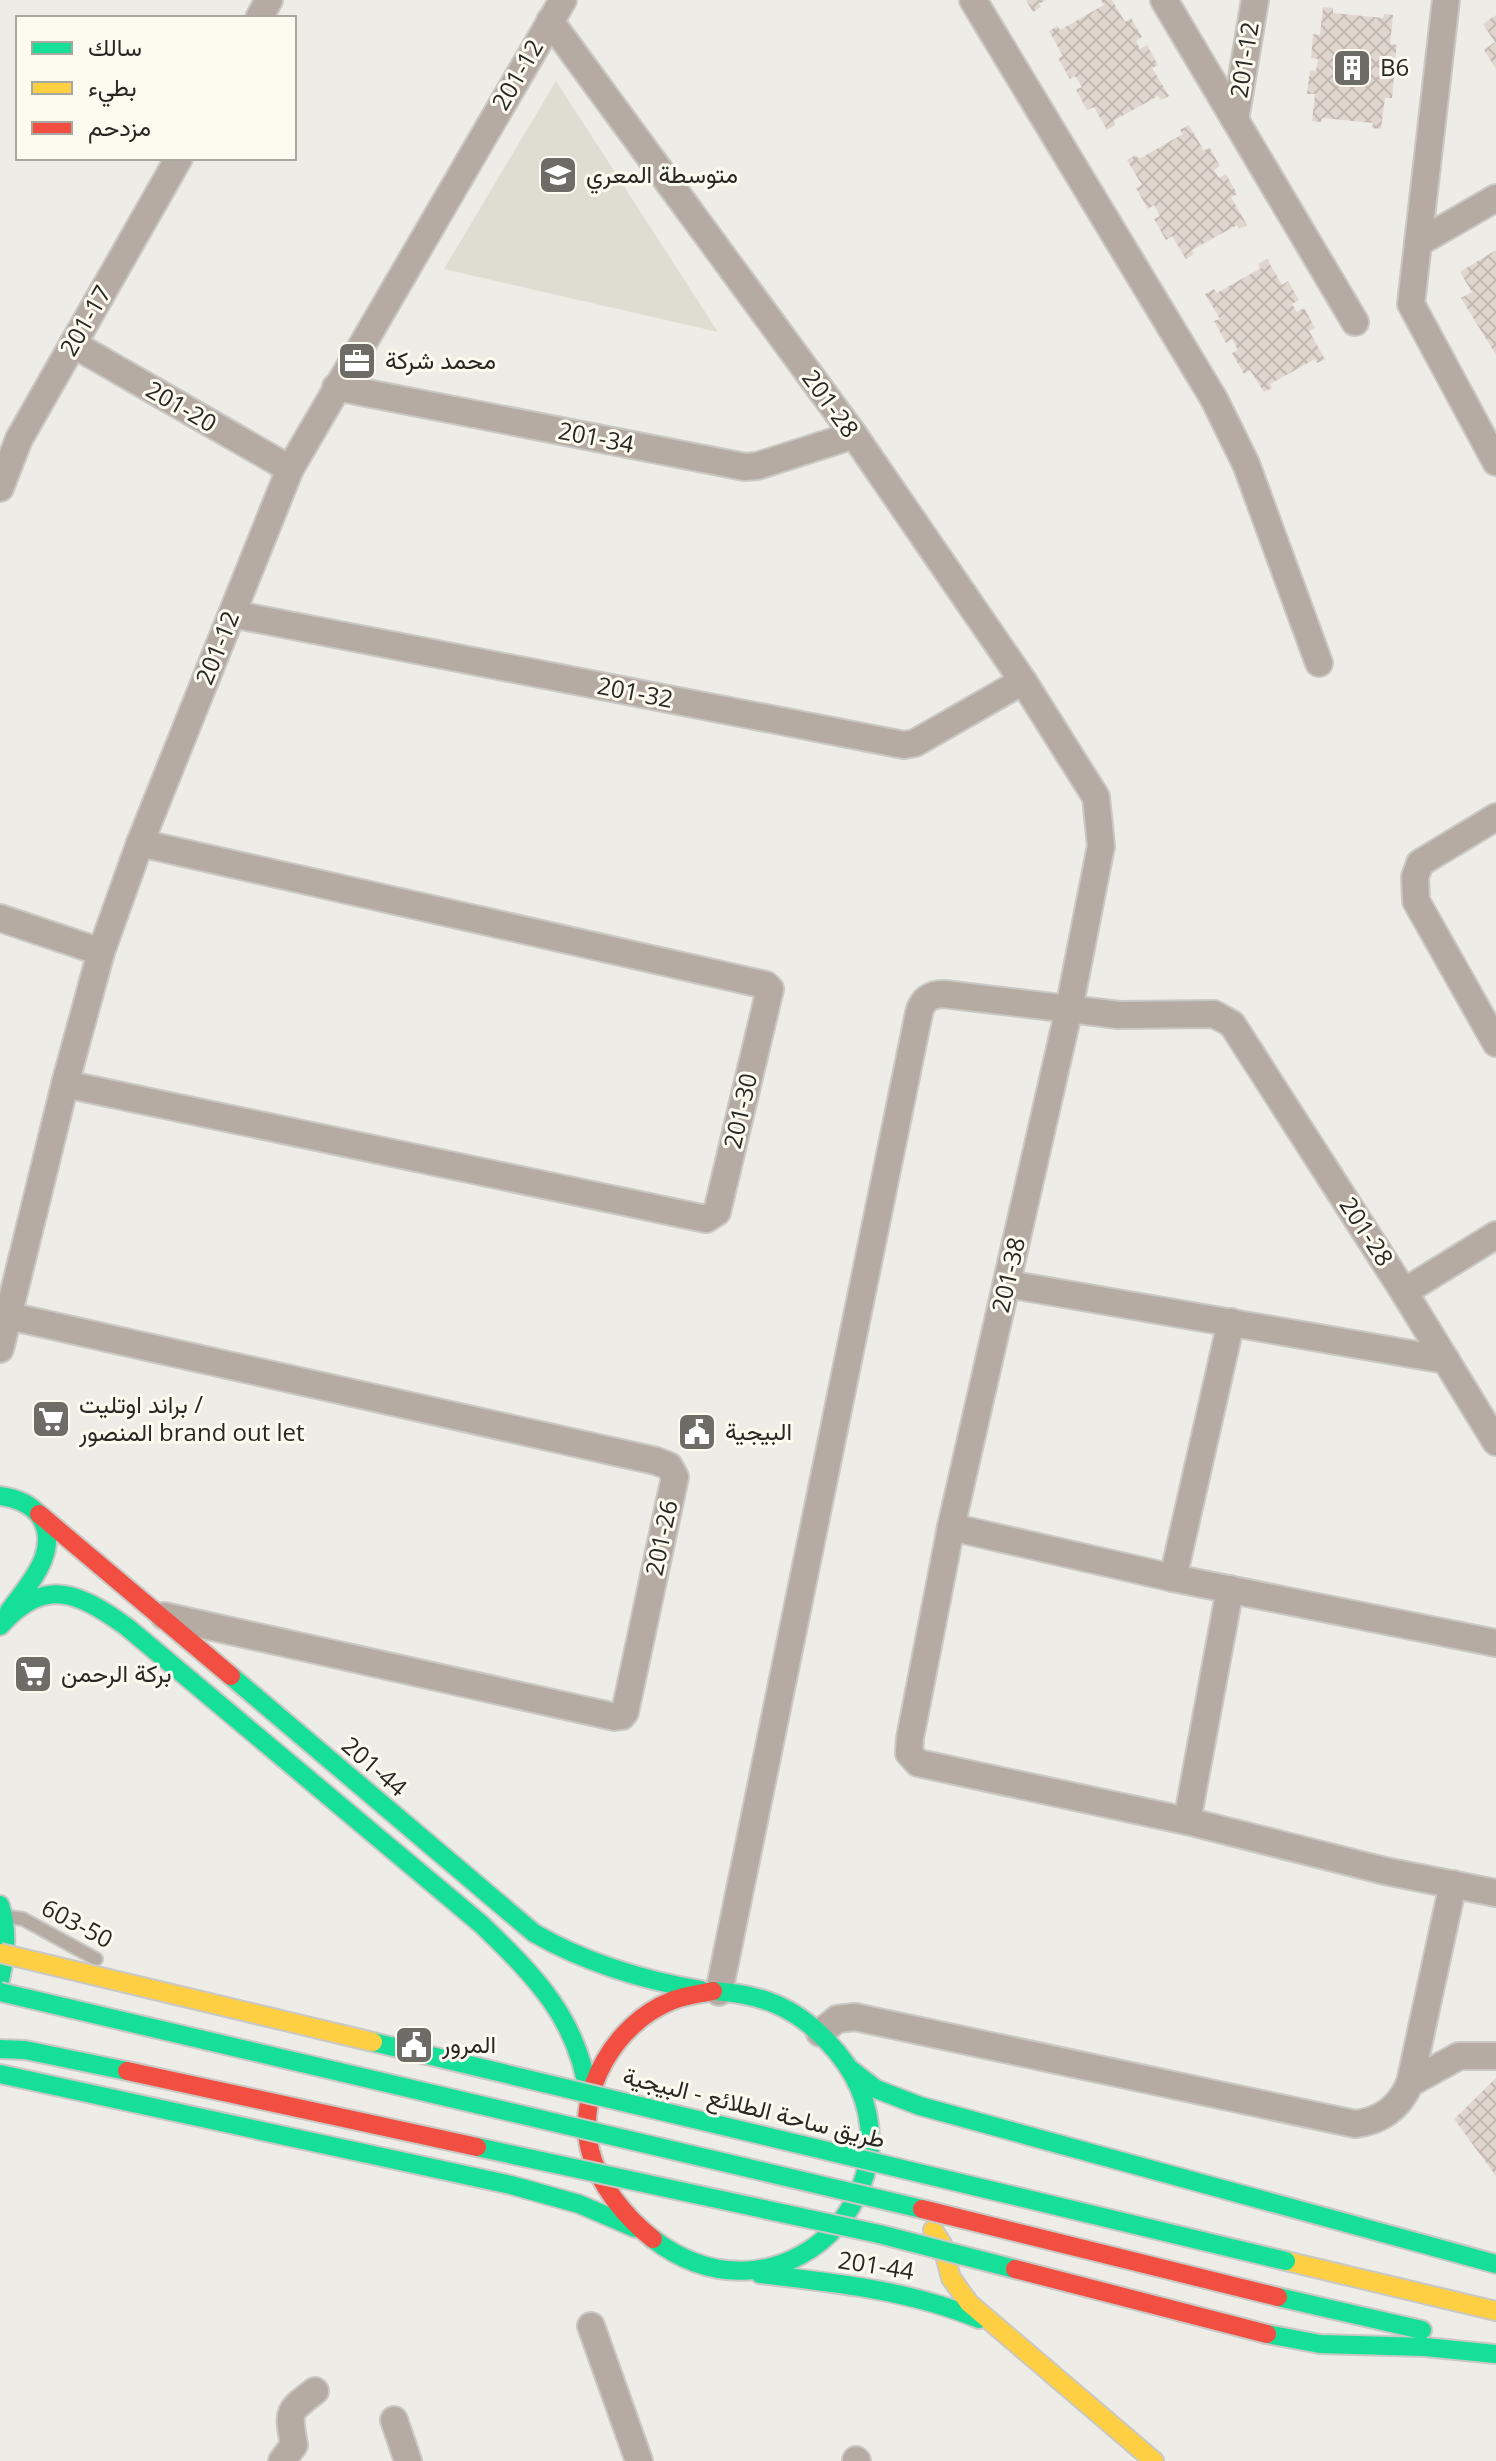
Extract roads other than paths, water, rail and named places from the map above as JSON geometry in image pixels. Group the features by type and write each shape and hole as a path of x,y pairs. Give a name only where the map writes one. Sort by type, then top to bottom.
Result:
{"main road":[{"path":"0,1496 15,1498 34,1509 45,1527 48,1540 46,1554 0,1626"},
{"name":"201-44","path":"34,1509 534,1933 569,1952 642,1978 716,1992"},
{"path":"0,1626 11,1611 23,1603 54,1593 94,1604 127,1627 481,1924 512,1955 547,1995 576,2040 585,2063 589,2105"},
{"path":"0,1982 5,1962 2,1911"},
{"name":"طريق ساحة الطلائع - البيجية","path":"0,1953 1496,2311"},
{"path":"0,1992 1496,2347"},
{"path":"0,2074 511,2185 579,2204 612,2217 652,2240 691,2261 736,2271 778,2265 816,2246 846,2216 864,2178 871,2136 865,2099 849,2068 820,2033 797,2014 758,1996 716,1992 669,2002 630,2026 603,2062 589,2105 587,2129 590,2150 623,2210 652,2240"},
{"path":"0,2049 25,2050 127,2071 879,2234 1267,2334 1331,2345 1425,2347 1496,2354"},
{"path":"849,2068 876,2089 932,2110 1496,2264"},
{"path":"0,2083 36,2081"},
{"name":"201-44","path":"866,2169 867,2195 882,2207 933,2230 942,2244 955,2287 969,2303 1154,2461"},
{"name":"201-44","path":"736,2271 923,2298 952,2306 1001,2332"}],"street":[{"path":"973,0 1214,399 1246,464 1319,663"},
{"path":"1164,0 1355,322"},
{"name":"201-12","path":"1235,120 1255,0"},
{"path":"1446,0 1411,304 1494,454"},
{"name":"201-12","path":"0,1349 101,952 140,843 290,469 556,10"},
{"name":"201-28","path":"556,10 1023,681 1096,797"},
{"name":"201-17","path":"0,488 10,434 73,344 178,160"},
{"path":"1418,243 1496,198"},
{"name":"201-20","path":"73,344 290,469"},
{"name":"201-34","path":"336,387 745,467 757,466 854,435"},
{"name":"201-32","path":"232,614 904,745 915,743 1023,681"},
{"name":"201-38","path":"1096,797 1101,846 1069,1009 951,1527 909,1753 918,1763 1187,1821"},
{"path":"1496,817 1420,863 1415,877 1416,901 1496,1043"},
{"name":"201-30","path":"65,1084 706,1219 717,1212 770,989 766,985 140,843"},
{"path":"0,918 101,952"},
{"path":"716,1992 920,1007 930,996 944,994 1069,1009"},
{"name":"201-28","path":"1069,1009 1128,1016 1214,1014 1232,1024 1496,1442"},
{"path":"1404,1292 1496,1235"},
{"path":"1007,1284 1446,1360"},
{"name":"201-26","path":"9,1316 656,1461 669,1466 675,1477 622,1716 615,1717 160,1615"},
{"path":"1173,1578 1231,1322"},
{"path":"0,1481 34,1509"},
{"path":"951,1527 1173,1578 1496,1643"},
{"path":"1230,1589 1187,1821 1385,1871 1496,1893"},
{"path":"820,2033 837,2019 855,2017 1355,2124 1367,2122 1391,2111 1406,2094 1410,2083 1453,1884"},
{"path":"1410,2083 1459,2056 1496,2056"},
{"path":"591,2326 639,2461"},
{"path":"282,2461 294,2445 289,2416 294,2406 315,2391"},
{"path":"394,2420 408,2461"}],"lane":[{"name":"603-50","path":"2,1911 23,1919 127,1976"}],"place":[{"name":"B6","path":"1352,68"},
{"name":"متوسطة المعري","path":"558,175"},
{"name":"محمد شركة","path":"357,361"},
{"name":"براند اوتليت / المنصور brand out let","path":"51,1419"},
{"name":"البيجية","path":"697,1432"},
{"name":"بركة الرحمن","path":"33,1674"},
{"name":"المرور","path":"414,2045"}]}
